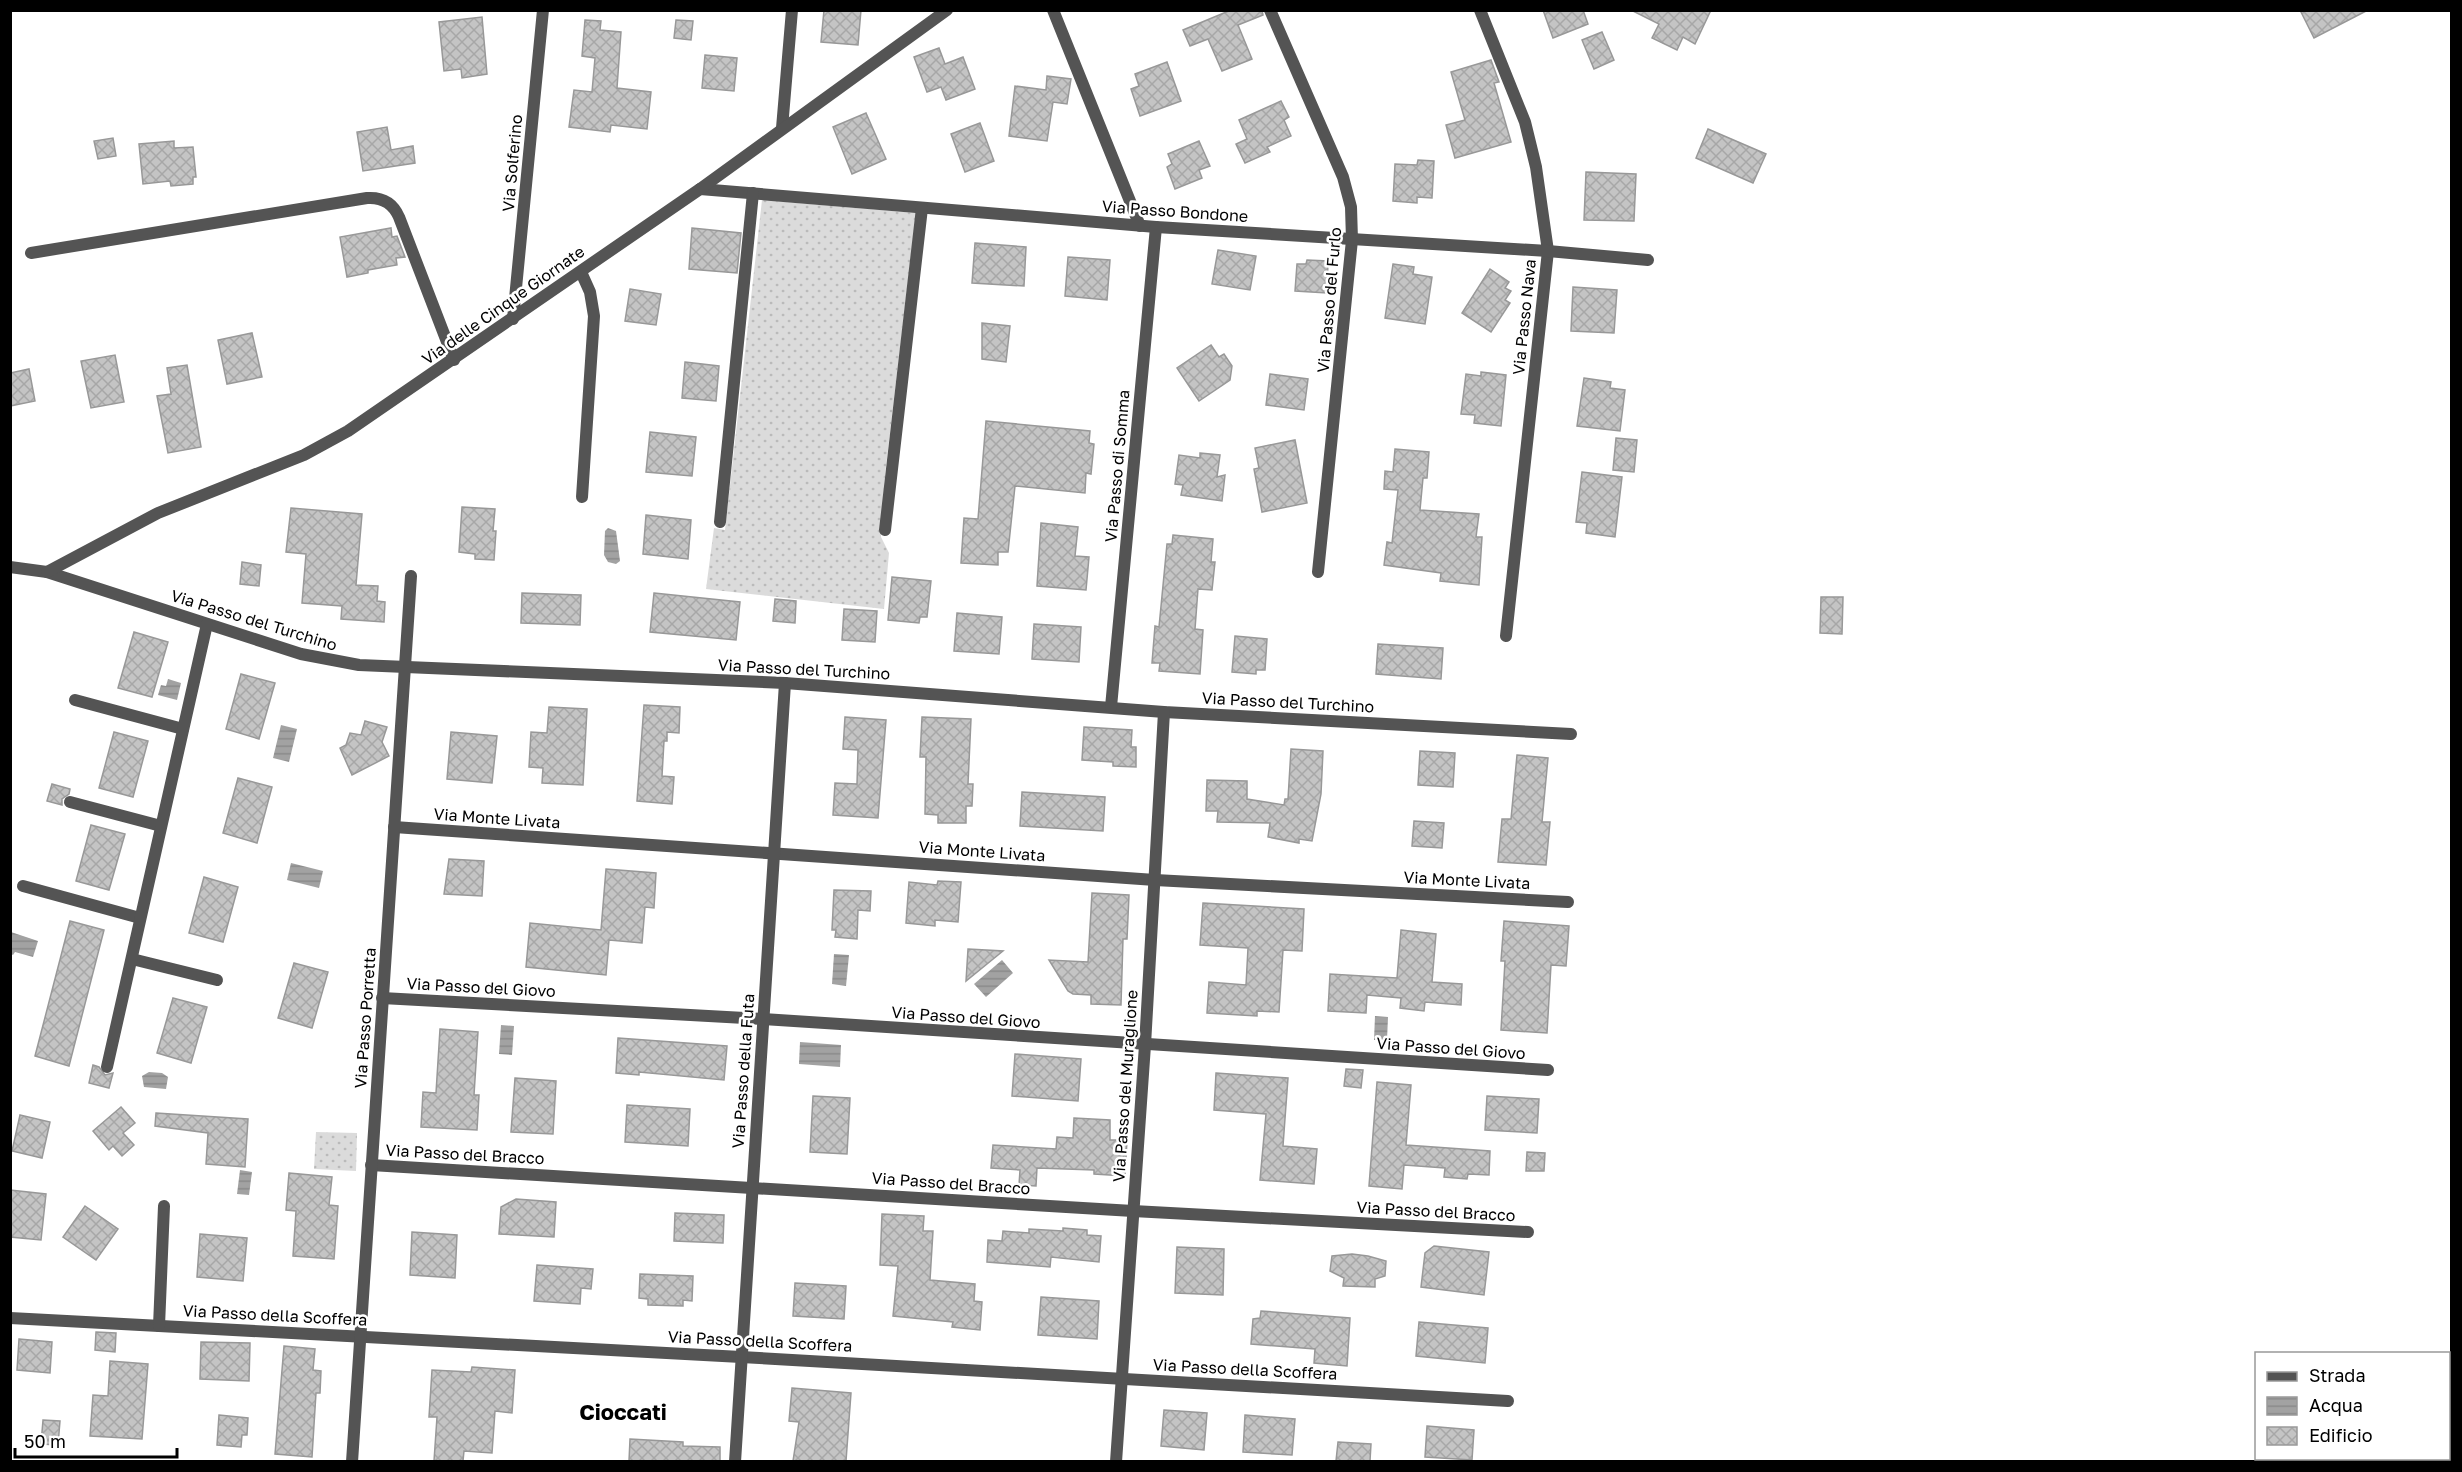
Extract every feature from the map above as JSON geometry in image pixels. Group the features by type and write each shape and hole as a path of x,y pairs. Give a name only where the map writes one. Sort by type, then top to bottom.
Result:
{"street":[{"name":"Via Solferino","path":"513,319 543,10"},
{"path":"782,128 792,10"},
{"name":"Via delle Cinque Giornate","path":"47,572 177,504 326,444 454,360 700,189 947,10"},
{"path":"1053,10 1140,226"},
{"name":"Via Passo del Furlo","path":"1270,10 1343,177 1351,207 1352,240 1318,572"},
{"name":"Via Passo Nava","path":"1480,10 1525,122 1536,167 1548,250 1506,636"},
{"name":"Via Passo Bondone","path":"700,189 1140,226 1548,250 1648,260"},
{"path":"720,522 753,193"},
{"path":"31,253 380,198 390,203 399,217 454,360"},
{"path":"885,531 922,208"},
{"name":"Via Passo di Somma","path":"1111,707 1155,227"},
{"path":"581,272 590,292 594,316 582,497"},
{"name":"Via Passo del Turchino","path":"10,567 47,572 319,659 358,665 785,683 1164,712 1571,734"},
{"name":"Via Passo Porretta","path":"352,1461 411,576"},
{"path":"107,1066 207,624"},
{"name":"Via Passo della Futa","path":"735,1461 785,683"},
{"path":"75,700 183,729"},
{"name":"Via Passo del Muraglione","path":"1116,1461 1145,1045 1164,712"},
{"path":"70,802 161,826"},
{"name":"Via Monte Livata","path":"394,827 1155,880 1568,902"},
{"path":"23,886 140,918"},
{"path":"132,958 218,980"},
{"name":"Via Passo del Giovo","path":"382,998 763,1019 1548,1070"},
{"name":"Via Passo del Bracco","path":"371,1165 1133,1211 1528,1232"},
{"path":"159,1326 164,1206"},
{"name":"Via Passo della Scoffera","path":"10,1318 1508,1401"}],"shaded area":[{"path":"762,200 916,213 885,475 881,537 889,553 884,609 706,589 714,528 725,530"},
{"path":"316,1132 357,1133 356,1171 314,1169"}],"water":[{"path":"608,528 616,531 620,561 616,564 608,562 604,555 605,531"},
{"path":"168,679 181,683 177,700 158,695 161,685 166,686"},
{"path":"281,725 297,729 289,762 273,758"},
{"path":"291,863 323,871 319,888 287,880"},
{"path":"11,932 38,941 33,957 15,952 11,954"},
{"path":"834,954 849,955 846,986 832,984"},
{"path":"1002,960 1013,973 986,997 974,984"},
{"path":"1375,1016 1388,1017 1387,1040 1374,1040"},
{"path":"501,1025 514,1026 512,1055 499,1054"},
{"path":"800,1042 841,1045 840,1067 799,1064"},
{"path":"149,1072 162,1073 168,1077 166,1089 144,1087 142,1076"},
{"path":"240,1170 252,1172 249,1195 237,1194"}],"building":[{"path":"824,10 861,10 858,45 821,42"},
{"path":"1231,10 1262,10 1263,15 1238,25 1252,59 1222,71 1208,39 1190,46 1183,30"},
{"path":"1543,10 1583,10 1588,24 1553,38"},
{"path":"1631,10 1711,10 1695,44 1683,37 1677,50 1652,38 1659,24"},
{"path":"2300,10 2368,10 2314,38"},
{"path":"482,17 487,74 462,78 461,69 444,71 439,22"},
{"path":"585,20 601,21 600,30 621,32 617,88 651,92 647,129 611,125 610,132 569,127 574,90 592,92 595,58 582,56"},
{"path":"676,20 693,21 691,40 674,38"},
{"path":"1602,32 1614,60 1594,69 1582,40"},
{"path":"939,48 945,64 963,57 975,89 946,100 941,87 927,92 914,57"},
{"path":"705,55 737,58 734,91 702,88"},
{"path":"1491,60 1499,82 1494,83 1511,142 1455,158 1446,125 1465,120 1451,72"},
{"path":"1167,62 1181,101 1140,116 1131,89 1139,86 1135,74"},
{"path":"1047,76 1071,79 1067,104 1053,102 1047,141 1009,136 1015,86 1046,90"},
{"path":"1281,101 1289,117 1284,120 1291,136 1267,147 1270,152 1245,163 1236,144 1247,139 1239,120"},
{"path":"866,113 886,159 852,174 833,127"},
{"path":"980,123 994,161 965,172 951,134"},
{"path":"387,127 391,150 413,146 415,163 363,171 357,132"},
{"path":"1708,129 1766,154 1753,183 1696,158"},
{"path":"113,138 116,156 98,159 94,141"},
{"path":"174,141 174,148 193,147 196,177 193,177 193,184 171,186 170,181 143,184 139,144"},
{"path":"1199,141 1210,166 1199,170 1202,178 1175,189 1167,167 1172,164 1168,154"},
{"path":"1418,160 1434,161 1432,198 1417,197 1417,203 1393,201 1395,164 1417,165"},
{"path":"1586,172 1636,174 1634,221 1584,220"},
{"path":"391,228 392,237 397,236 405,257 396,258 397,265 368,270 368,273 347,277 340,237"},
{"path":"692,228 741,233 737,273 689,269"},
{"path":"975,243 1026,247 1024,286 972,283"},
{"path":"1218,250 1256,256 1250,290 1212,284"},
{"path":"1068,257 1110,260 1107,300 1065,296"},
{"path":"1307,260 1328,261 1327,293 1295,291 1297,264 1306,264"},
{"path":"1393,264 1414,267 1413,274 1432,277 1425,324 1385,318"},
{"path":"1490,269 1509,282 1505,288 1511,291 1505,300 1510,303 1491,332 1462,313"},
{"path":"1573,287 1617,290 1614,333 1571,331"},
{"path":"630,289 661,294 656,325 625,321"},
{"path":"982,323 1010,326 1006,362 982,359"},
{"path":"252,333 262,377 227,384 218,340"},
{"path":"1211,345 1219,357 1224,354 1232,366 1230,380 1199,401 1177,368"},
{"path":"115,355 124,402 91,408 81,361"},
{"path":"685,362 719,366 716,401 682,398"},
{"path":"187,365 201,447 168,453 157,396 171,394 167,368"},
{"path":"29,369 35,401 10,406 10,373"},
{"path":"1481,372 1506,375 1501,426 1474,423 1475,415 1461,414 1466,374 1481,376"},
{"path":"1270,374 1308,379 1304,410 1266,405"},
{"path":"1584,378 1611,382 1610,388 1625,390 1620,431 1577,426"},
{"path":"986,421 1090,431 1089,443 1094,444 1091,474 1086,473 1085,493 1015,486 1008,552 998,552 998,565 961,563 964,518 978,519"},
{"path":"650,432 696,437 692,476 646,472"},
{"path":"1616,438 1637,440 1634,472 1613,470"},
{"path":"1295,440 1307,503 1262,512 1254,469 1259,468 1255,448"},
{"path":"1395,449 1429,452 1427,478 1423,478 1420,510 1479,514 1476,537 1482,537 1479,585 1440,581 1441,573 1384,565 1387,542 1392,543 1398,490 1384,489 1385,471 1393,472"},
{"path":"1200,453 1220,455 1217,477 1225,475 1222,501 1181,495 1183,485 1175,484 1179,455 1200,458"},
{"path":"1582,472 1622,477 1615,537 1586,533 1587,523 1576,522"},
{"path":"462,507 495,509 494,560 475,559 475,554 459,552"},
{"path":"291,508 362,514 356,585 378,586 377,601 385,602 384,622 341,619 342,606 302,603 306,554 286,552"},
{"path":"646,515 691,520 688,559 643,554"},
{"path":"1041,523 1078,527 1075,556 1089,557 1086,590 1037,586"},
{"path":"1173,535 1213,539 1211,562 1215,562 1212,590 1198,589 1195,629 1203,630 1200,674 1159,671 1160,663 1152,663 1155,626 1159,627 1167,544 1172,544"},
{"path":"242,562 261,565 259,586 240,584"},
{"path":"892,577 931,581 927,617 920,617 919,623 888,620"},
{"path":"522,593 581,595 580,625 521,623"},
{"path":"654,593 740,602 736,640 650,632"},
{"path":"1821,597 1843,597 1842,634 1820,633"},
{"path":"775,599 796,601 795,623 773,621"},
{"path":"844,609 877,611 875,642 842,640"},
{"path":"957,613 1002,617 999,654 954,651"},
{"path":"1034,624 1081,627 1079,662 1032,659"},
{"path":"134,632 168,642 152,697 118,688"},
{"path":"1235,636 1267,639 1265,670 1256,670 1256,674 1232,672"},
{"path":"1378,644 1443,648 1441,679 1376,674"},
{"path":"241,674 275,683 259,739 226,729"},
{"path":"644,705 680,707 679,733 667,732 667,741 664,741 662,776 674,777 672,804 637,801"},
{"path":"549,707 587,709 583,785 542,783 543,768 529,767 531,732 547,733"},
{"path":"845,717 886,720 878,818 833,815 835,783 857,784 858,750 843,749"},
{"path":"922,717 971,719 968,784 973,784 972,806 966,806 966,823 938,823 938,815 925,814 926,757 920,757"},
{"path":"365,721 387,727 382,742 389,756 352,775 340,748 346,745 350,733 361,735"},
{"path":"1084,727 1132,730 1131,747 1136,747 1136,767 1113,766 1113,762 1082,760"},
{"path":"114,732 148,741 133,797 99,788"},
{"path":"451,732 497,736 492,783 447,779"},
{"path":"1291,749 1323,751 1321,794 1312,841 1299,839 1299,843 1268,837 1270,823 1217,822 1218,811 1206,811 1207,780 1247,781 1247,799 1284,805 1285,799 1288,799"},
{"path":"1420,751 1455,753 1453,787 1418,785"},
{"path":"1517,755 1548,758 1542,822 1550,822 1546,865 1498,862 1502,819 1511,819"},
{"path":"238,778 272,787 257,843 223,833"},
{"path":"52,784 70,789 69,794 62,799 62,805 47,801"},
{"path":"1022,792 1105,797 1103,831 1020,826"},
{"path":"1414,821 1444,823 1442,848 1412,846"},
{"path":"91,825 125,834 109,890 76,881"},
{"path":"449,859 484,861 482,896 444,894"},
{"path":"606,869 656,873 654,908 645,907 642,943 609,940 606,975 526,967 530,923 601,930"},
{"path":"204,877 238,887 223,942 189,933"},
{"path":"938,881 961,882 958,922 935,920 935,926 906,923 909,882 937,885"},
{"path":"834,890 871,891 870,911 858,910 857,939 835,937 836,930 832,930"},
{"path":"1092,893 1129,895 1127,939 1123,939 1121,1005 1091,1004 1091,995 1073,994 1068,991 1049,960 1088,962"},
{"path":"1203,903 1304,909 1302,951 1283,950 1279,1012 1257,1011 1257,1016 1207,1013 1209,982 1246,985 1248,948 1200,945"},
{"path":"70,921 104,930 69,1066 35,1056"},
{"path":"1504,921 1569,926 1566,966 1551,965 1547,1033 1501,1030 1505,961 1501,961"},
{"path":"1401,930 1436,934 1432,982 1462,984 1461,1005 1425,1002 1424,1011 1400,1008 1401,998 1367,995 1366,1013 1328,1011 1330,974 1397,978"},
{"path":"968,949 1003,951 966,981"},
{"path":"294,963 328,972 312,1028 278,1018"},
{"path":"173,998 207,1007 191,1063 157,1053"},
{"path":"440,1029 478,1032 474,1095 479,1095 477,1130 421,1127 423,1092 436,1093"},
{"path":"618,1038 727,1046 724,1080 639,1072 639,1075 616,1073"},
{"path":"1015,1054 1081,1059 1078,1101 1012,1096"},
{"path":"93,1065 99,1067 105,1075 113,1073 109,1088 89,1083"},
{"path":"1346,1069 1363,1070 1361,1088 1344,1086"},
{"path":"1216,1073 1288,1078 1283,1146 1317,1149 1314,1184 1260,1180 1266,1114 1214,1110"},
{"path":"515,1078 556,1081 553,1134 511,1132"},
{"path":"1377,1082 1411,1085 1406,1145 1490,1151 1489,1175 1468,1174 1467,1179 1444,1177 1445,1168 1404,1165 1402,1189 1369,1186"},
{"path":"813,1096 850,1098 847,1154 810,1152"},
{"path":"1487,1096 1539,1099 1537,1133 1485,1130"},
{"path":"627,1105 690,1109 688,1146 625,1142"},
{"path":"121,1107 135,1123 123,1133 134,1145 122,1156 113,1146 109,1150 93,1131"},
{"path":"156,1113 248,1119 245,1167 206,1164 208,1133 155,1126"},
{"path":"20,1115 50,1122 42,1158 12,1151"},
{"path":"1074,1118 1110,1120 1110,1140 1127,1140 1125,1176 1094,1174 1094,1170 1037,1168 1036,1186 1019,1185 1020,1170 991,1168 993,1145 1056,1149 1057,1137 1073,1138"},
{"path":"1527,1152 1545,1153 1544,1171 1526,1171"},
{"path":"289,1173 332,1177 329,1205 338,1206 334,1259 293,1256 296,1211 286,1210"},
{"path":"10,1190 46,1194 41,1240 10,1237"},
{"path":"516,1199 556,1202 554,1237 499,1234 501,1207"},
{"path":"85,1206 118,1229 96,1260 63,1237"},
{"path":"675,1213 724,1215 723,1243 674,1241"},
{"path":"882,1214 924,1216 923,1231 933,1231 930,1280 975,1284 974,1301 982,1302 980,1330 952,1327 953,1322 893,1316 898,1266 880,1265"},
{"path":"1063,1228 1087,1230 1087,1235 1101,1236 1099,1262 1051,1257 1050,1267 987,1262 988,1240 1002,1241 1003,1231 1029,1233 1029,1229 1063,1231"},
{"path":"412,1232 457,1235 455,1278 410,1275"},
{"path":"200,1234 247,1238 243,1281 197,1277"},
{"path":"1434,1246 1489,1252 1484,1295 1421,1287 1425,1253"},
{"path":"1177,1247 1224,1249 1223,1295 1175,1293"},
{"path":"1352,1254 1386,1261 1385,1276 1375,1279 1375,1287 1343,1286 1344,1278 1330,1271 1332,1256"},
{"path":"537,1265 593,1269 591,1289 581,1288 580,1304 534,1301"},
{"path":"640,1274 693,1276 692,1301 683,1300 683,1306 648,1305 648,1299 639,1298"},
{"path":"795,1283 846,1286 844,1319 793,1316"},
{"path":"1041,1297 1099,1301 1097,1339 1038,1335"},
{"path":"1261,1311 1350,1318 1347,1366 1314,1363 1315,1349 1251,1344 1253,1319 1260,1318"},
{"path":"1419,1322 1488,1328 1485,1363 1416,1356"},
{"path":"96,1332 116,1333 115,1352 95,1350"},
{"path":"19,1339 52,1342 50,1373 17,1370"},
{"path":"201,1342 250,1343 249,1381 200,1379"},
{"path":"284,1346 315,1349 313,1370 321,1371 320,1393 316,1393 312,1457 275,1454"},
{"path":"110,1361 148,1364 142,1439 90,1436 93,1395 108,1396"},
{"path":"472,1367 515,1370 512,1413 495,1411 492,1453 464,1451 463,1461 434,1461 437,1417 429,1417 432,1370 471,1372"},
{"path":"792,1388 851,1393 846,1461 793,1461 799,1422 789,1421"},
{"path":"1164,1410 1207,1413 1204,1450 1161,1446"},
{"path":"219,1415 248,1418 247,1435 242,1435 241,1447 217,1445"},
{"path":"1245,1415 1295,1419 1292,1455 1243,1452"},
{"path":"43,1420 60,1421 58,1445 41,1444"},
{"path":"1427,1426 1474,1430 1472,1460 1425,1457"},
{"path":"630,1439 683,1442 683,1446 720,1447 720,1461 629,1461"},
{"path":"1338,1442 1371,1444 1370,1461 1336,1461"}],"district":[{"name":"Cioccati","path":"623,1412"}]}
